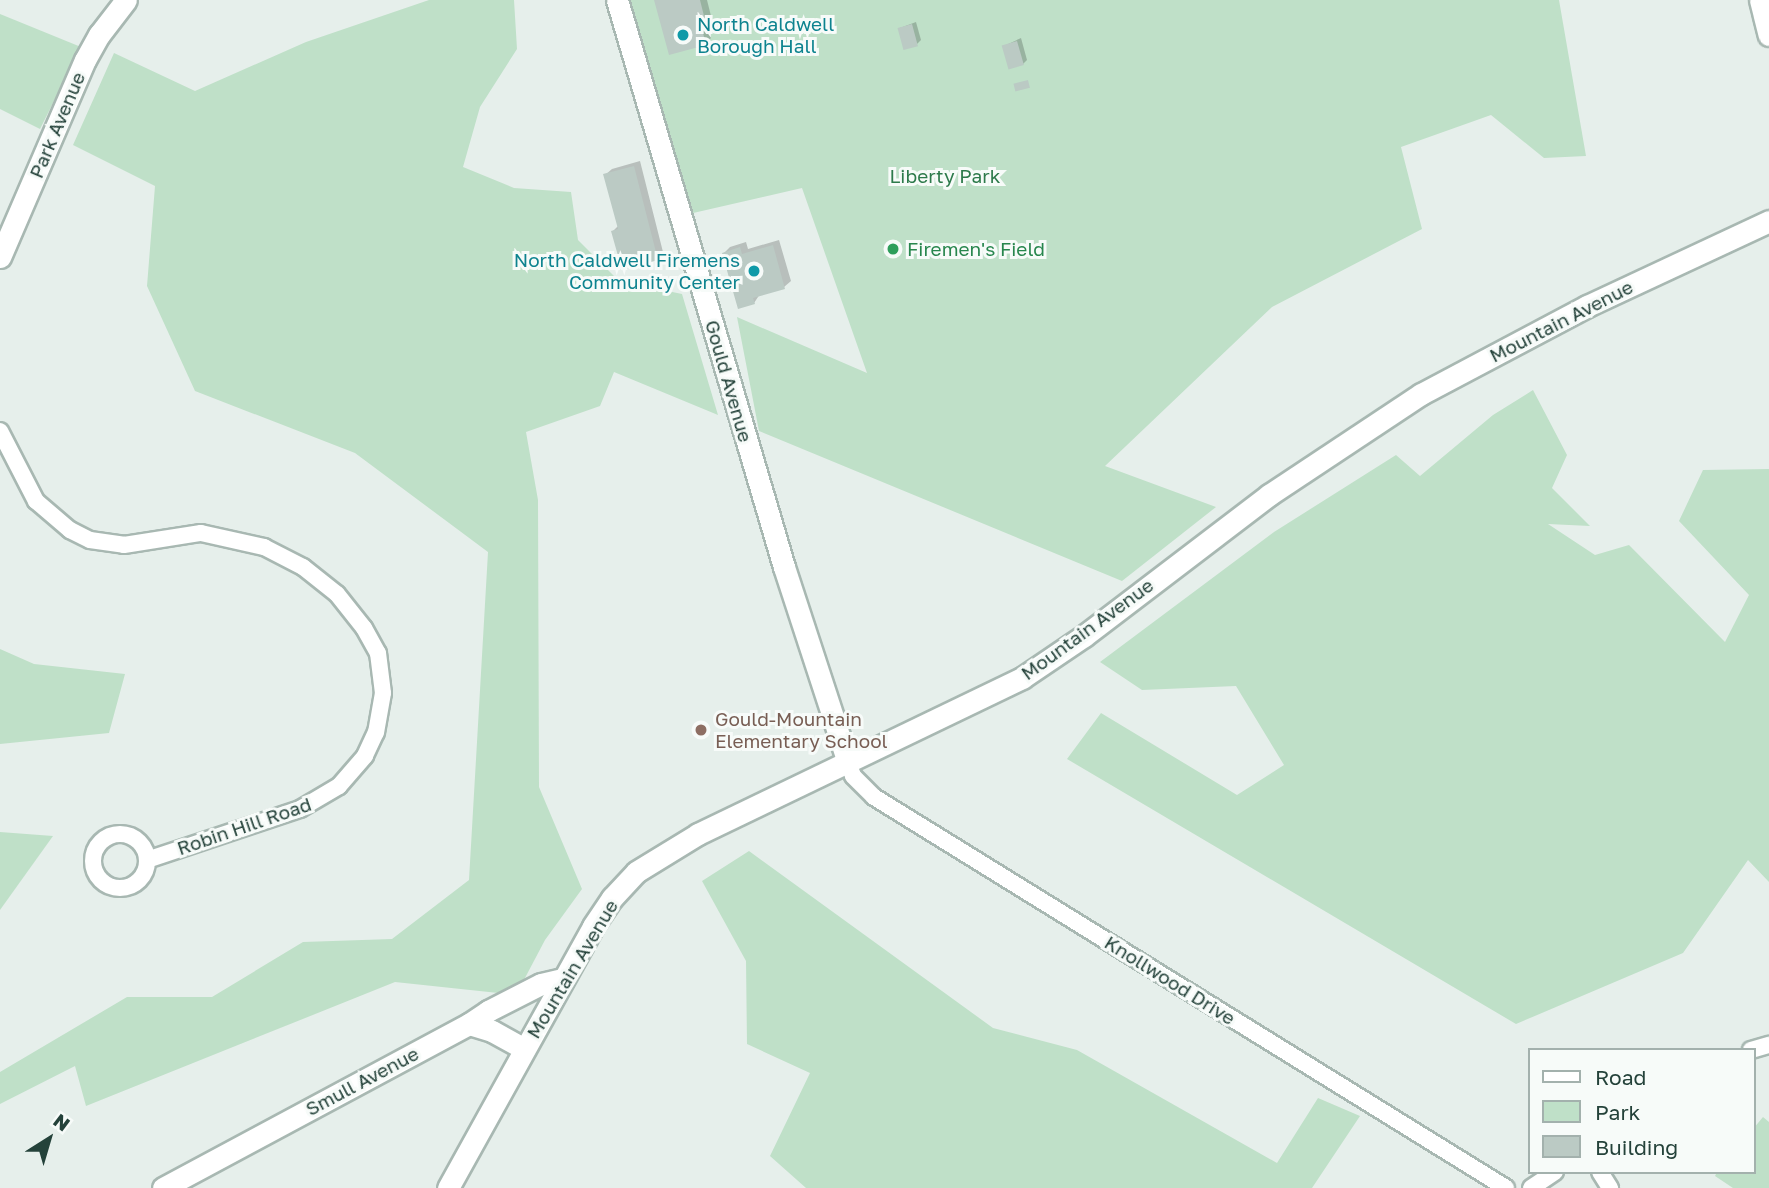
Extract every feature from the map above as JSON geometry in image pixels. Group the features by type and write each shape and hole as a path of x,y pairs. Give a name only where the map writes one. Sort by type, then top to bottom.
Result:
{"street":[{"name":"Park Avenue","path":"0,257 85,60 99,35 126,0"},
{"name":"Gould Avenue","path":"617,0 784,567 848,760"},
{"path":"1760,0 1769,35"},
{"name":"Mountain Avenue","path":"451,1187 593,926 612,898 636,872 667,851 848,760 990,694 1045,663 1269,495 1421,394 1587,306 1769,221"},
{"name":"Robin Hill Road","path":"0,432 36,501 70,530 90,540 124,545 201,533 264,547 303,567 337,594 364,628 378,653 383,680 380,719 365,755 339,786 300,809 147,860"},
{"name":"Knollwood Drive","path":"848,760 853,776 874,797 1506,1188"},
{"name":"Smull Avenue","path":"163,1188 541,984 563,979"},
{"path":"469,1024 492,1031 524,1049"},
{"path":"1531,1188 1552,1174"}],"green space":[{"path":"429,0 514,0 517,49 480,107 463,167 514,188 571,192 578,240 619,281 682,294 718,415 614,372 600,406 526,432 538,500 539,787 582,889 545,940 516,995 395,982 86,1106 75,1066 0,1104 0,1072 127,997 212,997 303,942 392,939 469,880 488,552 355,453 195,391 147,286 155,186 73,145 114,53 195,91 306,42"},
{"name":"Liberty Park","path":"622,0 1559,0 1586,156 1544,158 1491,115 1401,147 1422,229 1272,307 1105,466 1216,507 1122,581 759,431 737,317 867,373 802,188 680,216"},
{"path":"0,14 81,47 40,129 0,109"},
{"path":"1533,390 1567,455 1552,488 1590,526 1548,524 1595,555 1629,545 1725,642 1749,595 1679,521 1703,470 1769,469 1769,882 1748,860 1683,953 1516,1024 1067,759 1101,713 1237,795 1284,765 1236,686 1142,690 1100,662 1274,532 1396,455 1420,476 1493,415"},
{"path":"0,649 34,664 125,674 109,733 0,744"},
{"path":"0,832 53,836 0,910"},
{"path":"749,851 993,1028 1077,1050 1277,1163 1318,1098 1360,1116 1312,1188 806,1188 770,1156 810,1073 747,1044 746,961 702,881"},
{"path":"1763,1117 1769,1122 1769,1188 1733,1188 1715,1176 1755,1174 1755,1127"}],"building":[{"name":"North Caldwell Borough Hall","path":"654,0 700,0 706,24 701,25 706,45 669,55"},
{"path":"912,24 918,46 903,50 898,28"},
{"path":"1017,41 1024,65 1009,69 1002,45"},
{"path":"1028,80 1030,88 1015,91 1013,84"},
{"path":"634,166 658,260 622,270 611,231 618,229 603,174"},
{"name":"North Caldwell Firemens Community Center","path":"773,245 785,289 753,298 755,304 738,309 722,253 740,247 742,254"}],"place":[{"name":"North Caldwell Borough Hall","path":"683,35"},
{"name":"Firemen's Field","path":"893,249"},
{"name":"North Caldwell Firemens Community Center","path":"754,271"},
{"name":"Gould-Mountain Elementary School","path":"701,730"}]}
